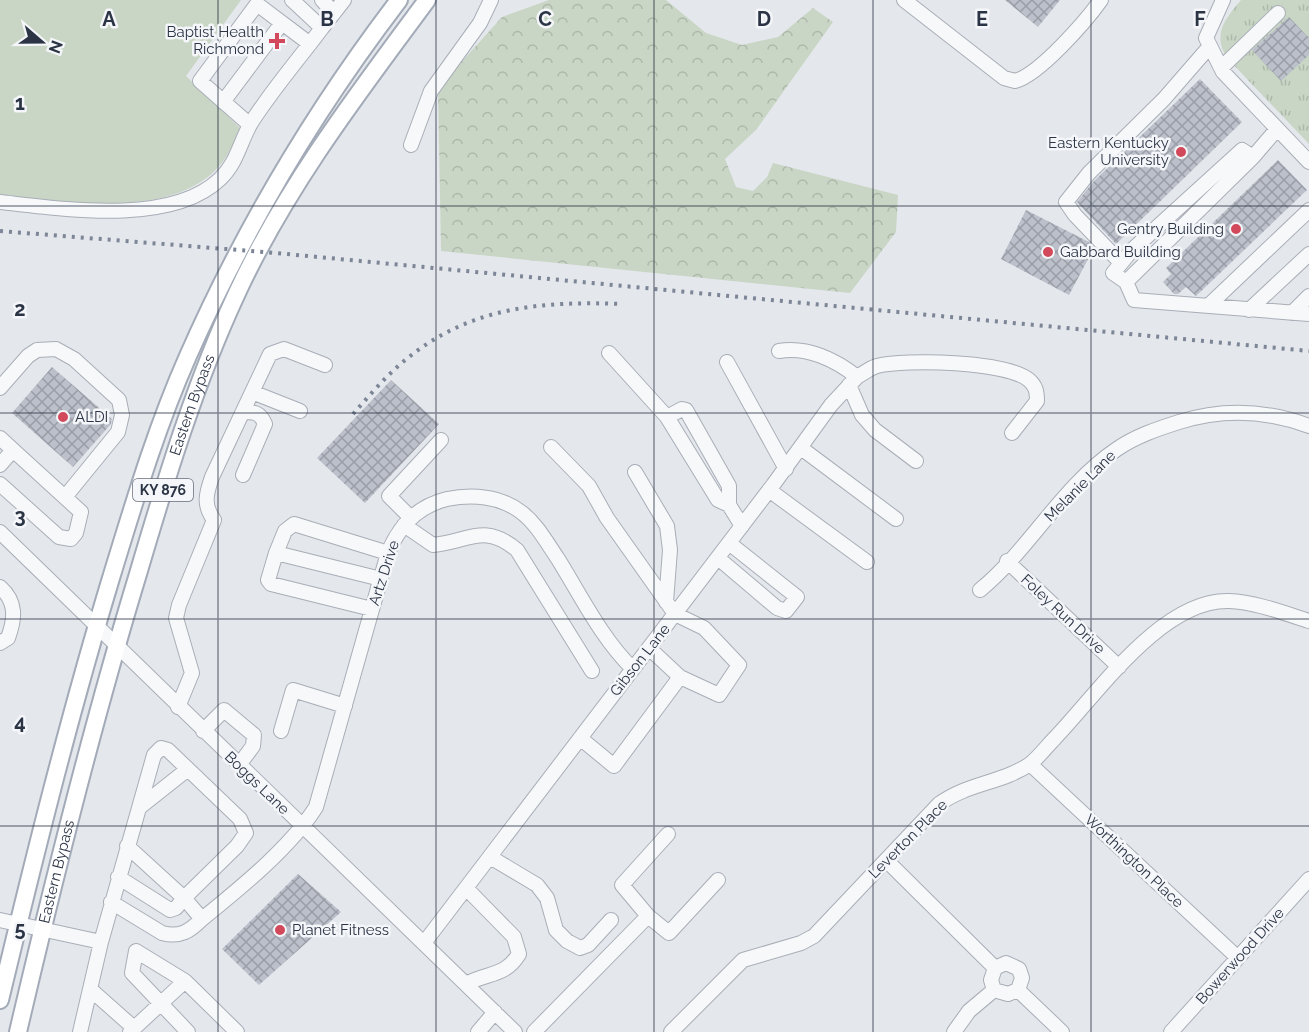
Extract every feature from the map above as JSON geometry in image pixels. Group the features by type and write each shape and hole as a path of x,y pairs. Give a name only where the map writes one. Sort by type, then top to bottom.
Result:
{"main road":[{"name":"Eastern Bypass","path":"0,1000 60,755 97,624 145,469 188,357 241,247 301,140 350,63 399,0"},
{"name":"Eastern Bypass","path":"18,1032 73,803 116,644 166,480 203,374 237,292 265,239 313,160 427,0"}],"street":[{"path":"292,0 322,28"},
{"path":"322,0 334,13"},
{"path":"0,202 134,211 167,205 197,194 220,179 237,155 250,125 344,0"},
{"path":"411,145 431,92 480,23 491,0"},
{"path":"904,0 1008,81 1020,80 1030,74 1076,32 1101,0"},
{"path":"1223,0 1206,38 1221,68 1309,162"},
{"path":"250,125 200,81 257,4 310,44"},
{"path":"1221,68 1278,14"},
{"path":"223,102 282,23"},
{"path":"1121,263 1075,215 1066,202 1089,173 1164,99 1210,46"},
{"path":"1126,282 1253,158 1277,129"},
{"path":"1253,158 1242,150 1132,250 1113,273 1126,282 1134,300 1309,314"},
{"path":"1208,306 1309,210"},
{"path":"1249,310 1309,254"},
{"path":"1292,313 1309,296"},
{"path":"779,351 794,348 838,362 853,381 862,415 875,430 916,461"},
{"path":"0,388 28,356 38,350 56,349 74,359 119,400 122,415 117,432 65,497"},
{"path":"178,707 192,673 177,618 179,605 214,520 206,506 206,493 270,354 284,349 325,365"},
{"path":"609,353 667,417 718,500 729,506 742,526"},
{"path":"727,362 786,469"},
{"path":"853,381 878,366 939,363 999,368 1016,373 1029,380 1036,390 1037,401 1012,433"},
{"name":"Gibson Lane","path":"424,943 853,381"},
{"path":"252,392 300,411"},
{"path":"667,417 682,409 686,410 729,486 729,506"},
{"path":"243,412 257,413 262,416 265,424 243,475"},
{"name":"Melanie Lane","path":"980,590 998,575 1007,561 1077,485 1115,450 1144,433 1196,416 1221,412 1268,415 1309,426"},
{"path":"0,438 81,512 76,533 71,539 65,540 0,484"},
{"path":"441,440 389,496 408,521 433,545 472,535 497,537 517,550 592,671"},
{"path":"551,447 589,486 607,518 675,614 704,628 739,665 719,695 680,677 649,648"},
{"path":"801,448 896,519"},
{"path":"0,465 13,450"},
{"path":"635,472 667,526 670,550 666,602"},
{"path":"769,490 867,562"},
{"name":"Artz Drive","path":"111,902 162,933 172,936 181,935 234,893 303,826 316,807 321,794 388,552 408,521 443,500 470,496 497,500 521,512 538,530 607,636 633,669"},
{"path":"372,609 271,584 268,580 285,531 294,524 388,552"},
{"name":"Boggs Lane","path":"0,532 515,1032"},
{"path":"718,558 777,608 786,610 797,597 729,543"},
{"path":"276,553 381,579"},
{"name":"Foley Run Drive","path":"1007,561 1119,667"},
{"path":"0,587 11,601 15,618 8,638 0,643"},
{"name":"Leverton Place","path":"671,1032 743,960 801,944 814,936 939,804 956,792 1007,776 1030,764 1119,667 1164,626 1200,604 1230,601 1309,621"},
{"path":"580,738 614,766 680,677"},
{"path":"281,731 292,690 345,706"},
{"path":"203,731 224,710 254,735 253,746 239,765"},
{"path":"80,1032 111,902 118,877 127,846 154,755 161,748 168,750 240,819 246,833 237,846 183,898 176,908 163,908 118,877"},
{"name":"Worthington Place","path":"1030,764 1238,958"},
{"path":"139,807 188,769"},
{"path":"668,834 622,885 648,916 669,933 718,880"},
{"path":"127,846 202,919"},
{"path":"490,857 537,885 547,898 556,930 567,941 580,948 588,945 611,920"},
{"path":"886,860 995,969"},
{"name":"Bowerwood Drive","path":"1171,1032 1308,881"},
{"path":"466,888 514,937 519,954 513,964 499,974 483,975 466,984"},
{"path":"534,1032 648,916"},
{"path":"0,920 101,942"},
{"path":"188,1032 132,973 136,951 185,981 237,1032"},
{"path":"1006,963 1019,969 1022,978 1018,990 1008,994 994,990 991,980 995,969 1006,963"},
{"path":"90,989 132,1030 159,1002 185,981"},
{"path":"954,1032 969,1011 994,990"},
{"path":"1018,990 1062,1032"},
{"path":"478,1032 495,1012"}],"green space":[{"path":"0,0 241,0 186,76 240,128 223,161 200,183 175,194 147,200 86,203 0,196"},
{"path":"549,0 666,0 706,33 742,45 778,37 813,8 833,22 756,130 725,159 736,187 753,191 767,177 773,163 898,195 896,232 850,293 441,251 438,88 502,17"},
{"path":"1241,0 1309,0 1309,144 1227,58 1221,41 1222,27"}],"building":[{"path":"1005,0 1060,0 1038,27"},
{"path":"1289,17 1309,38 1309,55 1281,81 1252,50"},
{"path":"1200,79 1242,122 1116,244 1077,202 1094,181"},
{"name":"Gentry Building","path":"1278,160 1307,190 1196,296 1186,287 1178,294 1174,294 1163,282 1171,274 1166,268"},
{"name":"Gabbard Building","path":"1026,210 1089,242 1094,248 1069,295 1001,259"},
{"name":"ALDI","path":"52,367 112,419 111,424 73,467 12,413"},
{"path":"391,380 439,424 365,503 317,458"},
{"name":"Planet Fitness","path":"298,874 341,912 259,985 222,949"}],"railway":[{"path":"0,231 276,253 1309,351"},
{"path":"353,414 404,361 455,328 481,318 535,306 623,304"}],"place":[{"name":"Baptist Health Richmond","path":"277,41"},
{"name":"Eastern Kentucky University","path":"1181,152"},
{"name":"Gentry Building","path":"1236,229"},
{"name":"Gabbard Building","path":"1048,252"},
{"name":"ALDI","path":"63,417"},
{"name":"Planet Fitness","path":"280,930"}]}
